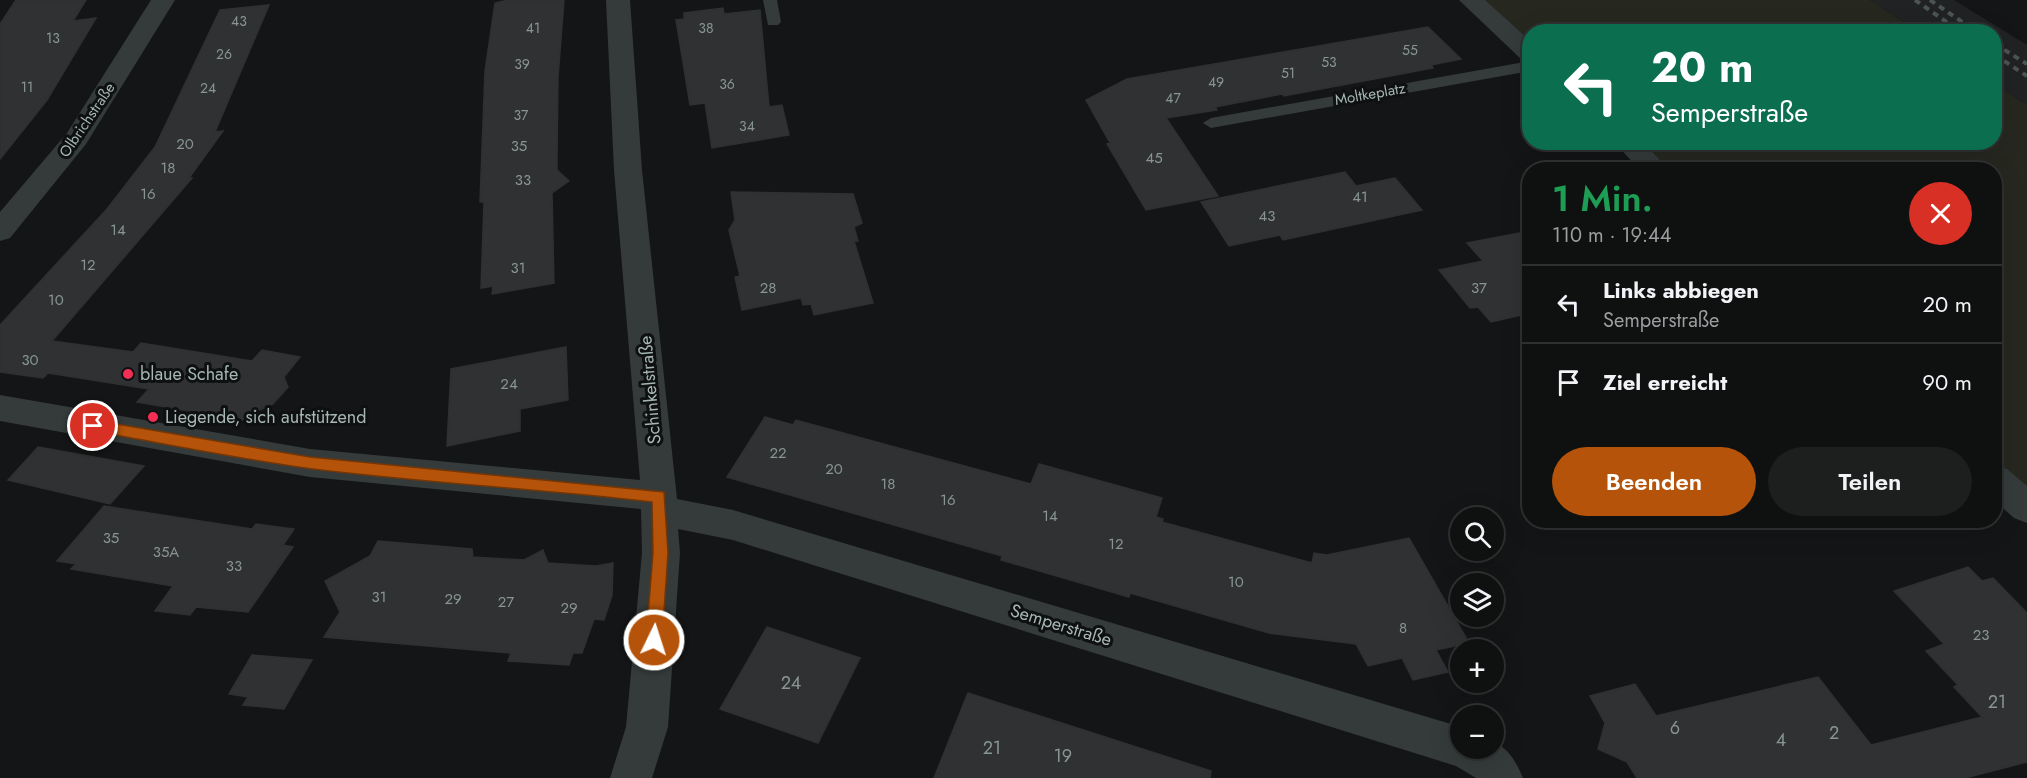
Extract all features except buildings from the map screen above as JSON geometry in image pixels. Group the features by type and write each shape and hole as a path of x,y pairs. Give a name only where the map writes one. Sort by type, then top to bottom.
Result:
{"street":[{"name":"Olbrichstraße","path":"0,231 77,138 162,0"},
{"name":"Schinkelstraße","path":"618,0 628,170 659,503 660,553 647,727 631,778"},
{"path":"1471,0 1522,47"},
{"path":"1635,150 1648,162"},
{"name":"Semperstraße","path":"0,408 310,463 476,481 572,487 659,503 1450,744"},
{"path":"2002,485 2027,508"},
{"path":"1484,759 1491,763 1502,778"}],"lane":[{"path":"770,0 773,22"},
{"name":"Moltkeplatz","path":"1211,123 1522,67"}],"shaded area":[{"path":"1477,0 1870,0 1906,24 1522,24 1522,42"},
{"path":"1870,0 1954,0 1993,24 1906,24"},
{"path":"2002,30 2027,45 2027,105 2002,89"},
{"path":"2002,89 2027,105 2027,497 2002,474 2002,162 1656,162 1641,150 2002,150"}],"railway":[{"path":"1915,0 1950,24"},
{"path":"1930,0 1965,24"},
{"path":"2002,48 2027,64"},
{"path":"2002,60 2027,76"}],"place":[{"name":"blaue Schafe","path":"128,374"},
{"name":"Liegende, sich aufstützend","path":"153,417"}],"route":[{"path":"93,426 310,463 476,481 572,487 659,496 660,553 654,640"}]}
